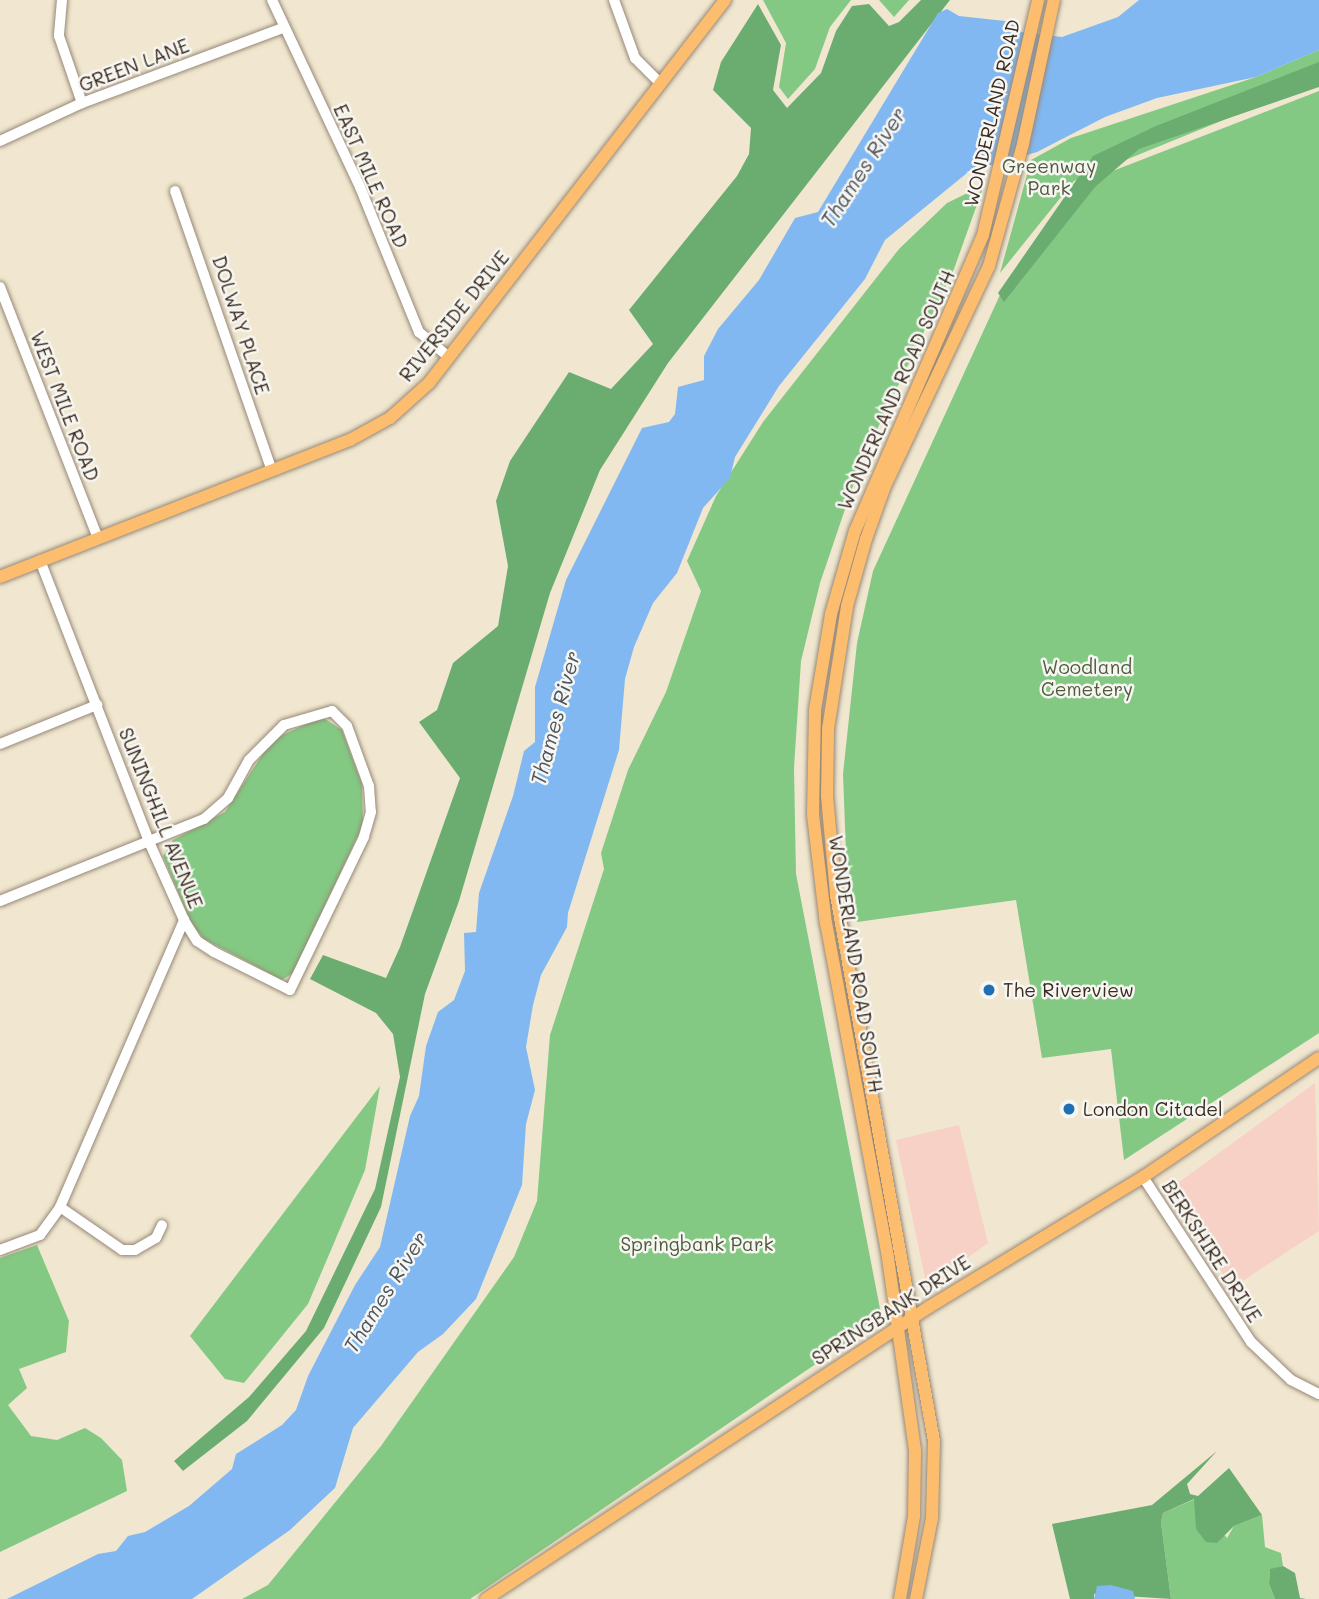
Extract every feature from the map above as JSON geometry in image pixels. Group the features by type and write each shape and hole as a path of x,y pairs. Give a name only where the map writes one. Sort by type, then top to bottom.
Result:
{"main road":[{"name":"RIVERSIDE DRIVE","path":"0,577 350,440 390,418 449,357 725,0"},
{"name":"WONDERLAND ROAD","path":"983,235 1038,0"},
{"name":"WONDERLAND ROAD","path":"998,239 1054,0"},
{"name":"WONDERLAND ROAD SOUTH","path":"900,1599 914,1516 915,1450 898,1327 826,924 813,815 815,710 831,614 855,531 983,235"},
{"name":"WONDERLAND ROAD SOUTH","path":"916,1599 932,1518 934,1441 903,1255 836,895 827,796 828,729 844,618 866,539 885,486 968,316 998,239"},
{"name":"SPRINGBANK DRIVE","path":"486,1599 898,1327 1143,1177 1319,1058"}],"street":[{"path":"62,0 59,36 82,103"},
{"name":"EAST MILE ROAD","path":"272,0 360,187 419,332 449,357"},
{"path":"614,0 635,58 660,83"},
{"name":"GREEN LANE","path":"0,141 82,103 283,28"},
{"name":"DOLWAY PLACE","path":"175,191 272,471"},
{"name":"WEST MILE ROAD","path":"0,287 98,538"},
{"name":"SUNINGHILL AVENUE","path":"0,1250 40,1235 60,1207 184,920 150,844 40,561"},
{"path":"0,744 97,705"},
{"path":"0,901 150,844 204,819 228,798 249,760 284,725 332,711 346,726 369,786 371,812 364,837 290,990 214,953 197,941 184,920"},
{"name":"BERKSHIRE DRIVE","path":"1143,1177 1251,1342 1291,1380 1319,1394"},
{"path":"60,1207 122,1250 135,1250 156,1238 162,1225"}],"shaded area":[{"path":"1315,1083 1319,1231 1232,1288 1168,1190"},
{"path":"959,1125 988,1243 927,1287 896,1140"}],"green space":[{"path":"763,0 851,0 830,27 815,69 788,99 779,87 786,43"},
{"path":"879,0 909,0 894,17"},
{"path":"921,0 950,0 668,363 600,470 550,593 459,901 425,994 381,1207 324,1328 247,1421 183,1471 174,1461 249,1397 306,1331 375,1189 400,1077 393,1034 376,1013 310,979 323,955 386,978 400,947 460,778 419,722 437,710 453,663 498,626 508,566 496,501 510,461 569,372 611,389 653,344 629,310 737,176 749,154 751,128 713,90 721,62 758,4 781,45 773,90 787,108 821,73 836,31 852,6 869,4 889,26 899,22"},
{"name":"Greenway Park","path":"1319,50 1319,81 1074,181 1000,273 1031,160 1071,138 1256,77"},
{"path":"1319,62 1319,87 1139,149 1095,187 1004,302 998,293 1093,156 1156,126"},
{"name":"Woodland Cemetery","path":"1319,91 1319,1033 1124,1160 1111,1049 1042,1058 1016,900 857,922 846,853 843,774 857,643 873,571 1005,284 1074,186"},
{"name":"Springbank Park","path":"984,185 954,269 860,465 820,583 801,661 794,768 796,874 882,1319 470,1599 242,1599 268,1585 381,1446 514,1257 537,1201 550,1035 604,869 601,853 628,770 666,692 701,591 687,561 716,496 763,422 899,249 947,203"},
{"path":"322,717 342,730 362,784 363,825 293,973 282,980 204,939 192,925 163,856 173,840 225,812 266,749 282,735"},
{"path":"380,1086 365,1170 308,1304 244,1383 225,1379 190,1336"},
{"path":"37,1245 69,1321 66,1352 19,1369 27,1388 8,1405 31,1436 57,1440 85,1428 101,1438 122,1460 127,1491 0,1552 0,1258"},
{"path":"1217,1451 1187,1484 1190,1494 1198,1496 1229,1468 1262,1515 1234,1526 1217,1543 1206,1542 1196,1529 1194,1499 1163,1513 1161,1522 1171,1599 1094,1594 1094,1599 1070,1599 1052,1524 1152,1505"},
{"path":"1195,1499 1227,1538 1234,1526 1262,1515 1265,1547 1281,1553 1283,1566 1270,1570 1269,1584 1275,1599 1171,1599 1161,1522 1163,1513"},
{"path":"1283,1566 1295,1573 1300,1598 1306,1599 1275,1599 1269,1584 1270,1569"}],"water":[{"name":"Thames River","path":"1139,0 1319,0 1319,50 1256,77 1157,98 1105,117 1037,152 967,173 885,240 865,279 779,386 735,457 730,478 703,508 677,573 653,603 634,647 625,679 619,750 568,913 567,927 541,975 533,1005 526,1047 535,1090 526,1124 522,1185 476,1299 443,1334 418,1352 353,1428 335,1488 290,1530 192,1599 7,1599 98,1554 116,1551 128,1536 145,1532 189,1506 232,1469 236,1454 282,1425 296,1410 308,1376 355,1285 380,1247 410,1116 419,1096 426,1046 438,1012 454,1000 465,971 464,933 476,932 479,893 513,796 524,751 535,742 535,687 566,580 642,428 669,422 675,414 678,387 704,380 704,356 718,329 759,280 795,218 818,212 938,13 947,9 959,16 1014,22 1021,32 1062,37 1118,17"},
{"path":"1111,1585 1133,1591 1135,1599 1094,1599 1097,1586"}],"place":[{"name":"The Riverview","path":"989,990"},
{"name":"London Citadel","path":"1069,1109"}]}
